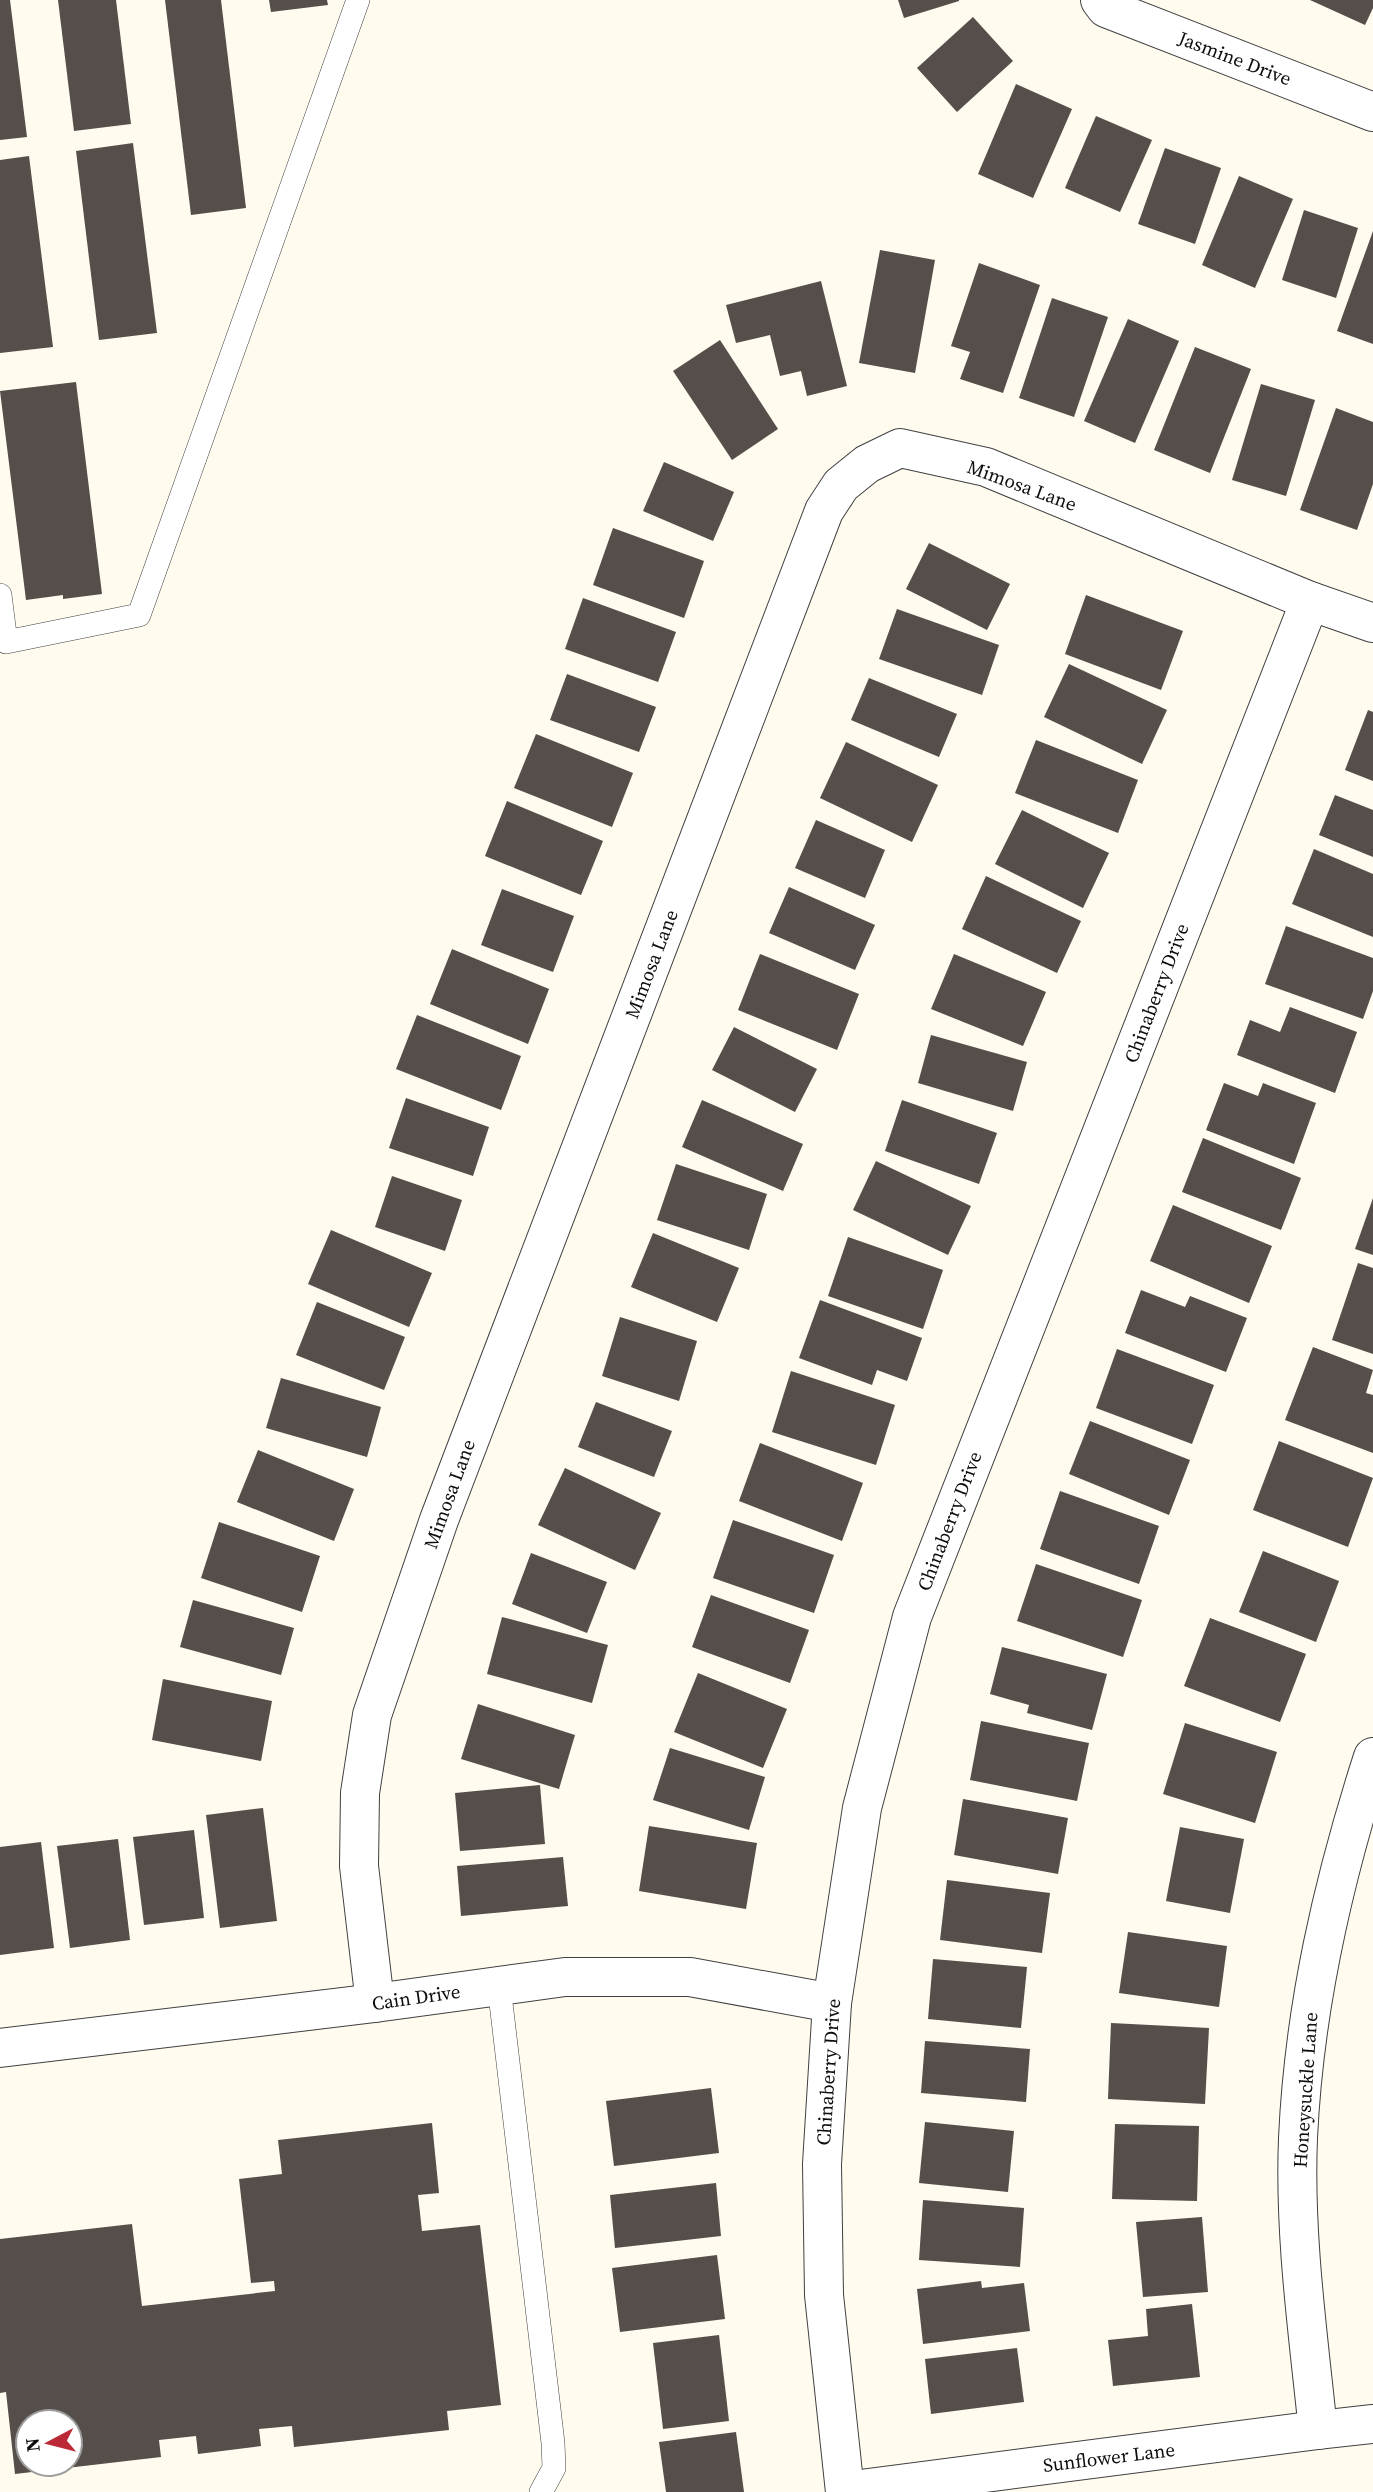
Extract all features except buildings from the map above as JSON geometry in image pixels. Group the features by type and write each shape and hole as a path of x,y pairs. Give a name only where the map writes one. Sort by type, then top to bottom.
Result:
{"street":[{"name":"Jasmine Drive","path":"1100,0 1106,8 1373,112"},
{"name":"Mimosa Lane","path":"375,2003 359,1866 360,1793 372,1715 443,1507 824,511 841,485 867,464 900,448 986,467 1310,601 1373,623"},
{"name":"Chinaberry Drive","path":"845,2492 824,2295 822,2165 832,2003 862,1808 912,1617 1310,601"},
{"name":"Honeysuckle Lane","path":"1318,2430 1299,2236 1298,2139 1305,2043 1330,1908 1373,1757"},
{"name":"Cain Drive","path":"0,2048 375,2003 565,1977 690,1977 832,2003"},
{"name":"Sunflower Lane","path":"845,2492 1373,2424"}],"lane":[{"path":"0,595 6,642 139,615 358,0"},
{"path":"499,1986 553,2443 554,2468 541,2492"}]}
